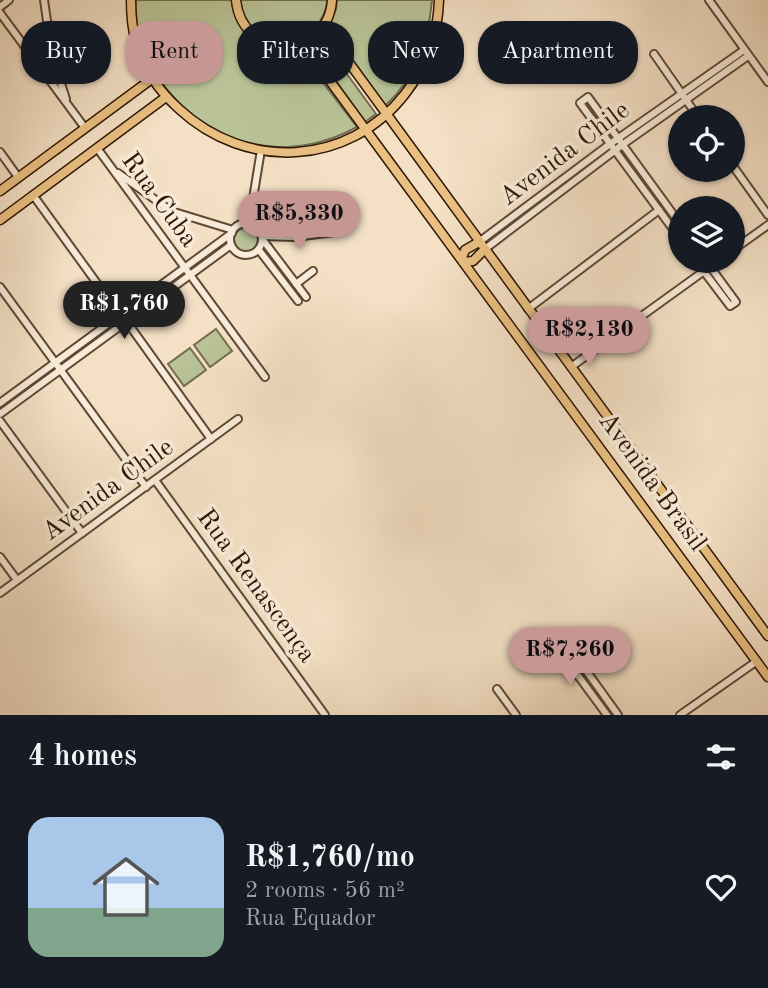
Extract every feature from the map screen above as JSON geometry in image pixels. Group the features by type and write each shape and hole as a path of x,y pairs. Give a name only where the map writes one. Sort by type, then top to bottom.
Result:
{"main road":[{"path":"131,0 132,21"},
{"path":"236,0 242,21"},
{"path":"326,21 332,0"},
{"path":"157,84 166,97 190,120 212,134 244,147 302,152 321,148 354,138 387,116 414,82 426,60 433,40 439,0"},
{"name":"Avenida Brasil","path":"354,70 768,636"},
{"path":"0,191 145,84"},
{"name":"Avenida Brasil","path":"333,84 768,677"},
{"path":"0,219 166,97"},
{"path":"482,246 473,261 463,260 465,250 482,246"}],"street":[{"path":"0,7 9,0"},
{"path":"44,0 52,55 71,110"},
{"path":"709,0 768,82"},
{"path":"0,13 85,128"},
{"name":"Avenida Chile","path":"482,246 615,150 620,142 746,53"},
{"path":"654,54 689,105"},
{"path":"668,207 588,97 580,103 668,222"},
{"name":"Avenida Chile","path":"482,246 610,144 620,142"},
{"name":"Rua Cuba","path":"97,148 265,377"},
{"path":"249,223 261,150"},
{"path":"0,152 18,177"},
{"path":"111,167 171,211 232,232"},
{"path":"744,182 768,215"},
{"path":"33,195 120,315"},
{"path":"528,309 659,210"},
{"path":"0,403 239,225 249,223 257,228 306,297"},
{"path":"745,241 768,225"},
{"path":"232,232 231,245 237,253 246,256 259,250"},
{"path":"262,238 334,233"},
{"path":"259,250 262,238"},
{"path":"0,414 231,245"},
{"path":"259,250 298,301"},
{"path":"296,284 313,271"},
{"path":"571,367 698,273"},
{"path":"712,273 733,304"},
{"path":"0,287 146,486"},
{"path":"127,322 211,439"},
{"name":"Avenida Chile","path":"0,593 239,419"},
{"path":"0,421 82,533"},
{"name":"Rua Renascença","path":"155,480 325,715"},
{"path":"0,557 17,580"},
{"path":"607,715 554,643 562,637 618,715"},
{"path":"680,715 757,661"},
{"path":"497,689 516,715"}],"green space":[{"path":"136,0 328,0 320,21 237,21 237,84 324,84 357,127 305,145 279,147 230,137 185,109 163,84 223,84 223,21 137,21"},
{"path":"337,0 432,0 428,21 368,21 368,82 354,63 354,21 331,21"},
{"path":"338,84 354,84 376,114 365,122"},
{"path":"369,84 404,84 396,95 385,106"},
{"path":"246,228 254,232 258,240 254,248 246,252 238,248 234,240 238,232"},
{"path":"216,329 232,351 210,367 194,345"},
{"path":"190,348 206,370 184,386 168,364"}]}
